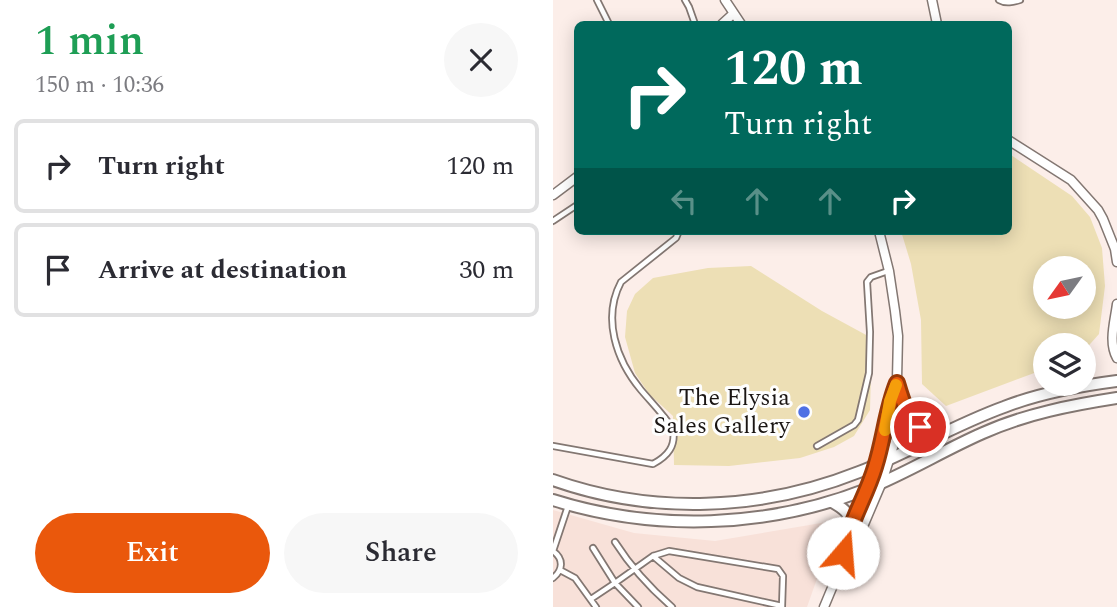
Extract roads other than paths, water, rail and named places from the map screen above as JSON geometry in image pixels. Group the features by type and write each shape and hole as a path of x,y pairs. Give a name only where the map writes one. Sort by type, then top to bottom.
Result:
{"street":[{"path":"725,0 739,21"},
{"path":"932,0 936,21"},
{"path":"725,21 733,14"},
{"path":"1012,143 1071,180 1098,210 1115,249 1117,262"},
{"path":"553,195 574,179"},
{"path":"880,235 889,271 898,336 897,383 912,420 919,428 939,435"},
{"path":"1117,304 1112,340 1117,358"},
{"path":"553,480 608,495 658,503 713,504 758,500 827,484 909,451 1003,407 1037,395 1117,381"},
{"path":"846,535 869,488 884,435 890,401 897,383"},
{"path":"553,500 609,514 660,521 745,519 779,514 832,502 869,488 985,432 1073,405 1117,398"},
{"path":"824,607 882,482 903,403"},
{"path":"832,502 847,513 850,520 839,572"}],"lane":[{"path":"597,0 608,21"},
{"path":"685,0 694,21"},
{"path":"999,0 1020,0"},
{"path":"553,221 574,207"},
{"path":"553,446 653,464 670,452 675,437 673,429 640,389 623,361 615,342 612,309 621,282 678,235"},
{"path":"817,446 858,421 869,373 867,282 871,277 889,271"},
{"path":"553,578 560,570 561,562 553,551 568,505"},
{"path":"615,542 634,570 672,607"},
{"path":"593,548 615,583 638,607"},
{"path":"591,599 653,556 669,551 778,569 783,576 782,606 697,587 679,578 653,556"},
{"path":"560,570 575,578 596,607"}],"place":[{"name":"The Elysia Sales Gallery","path":"804,412"}]}
